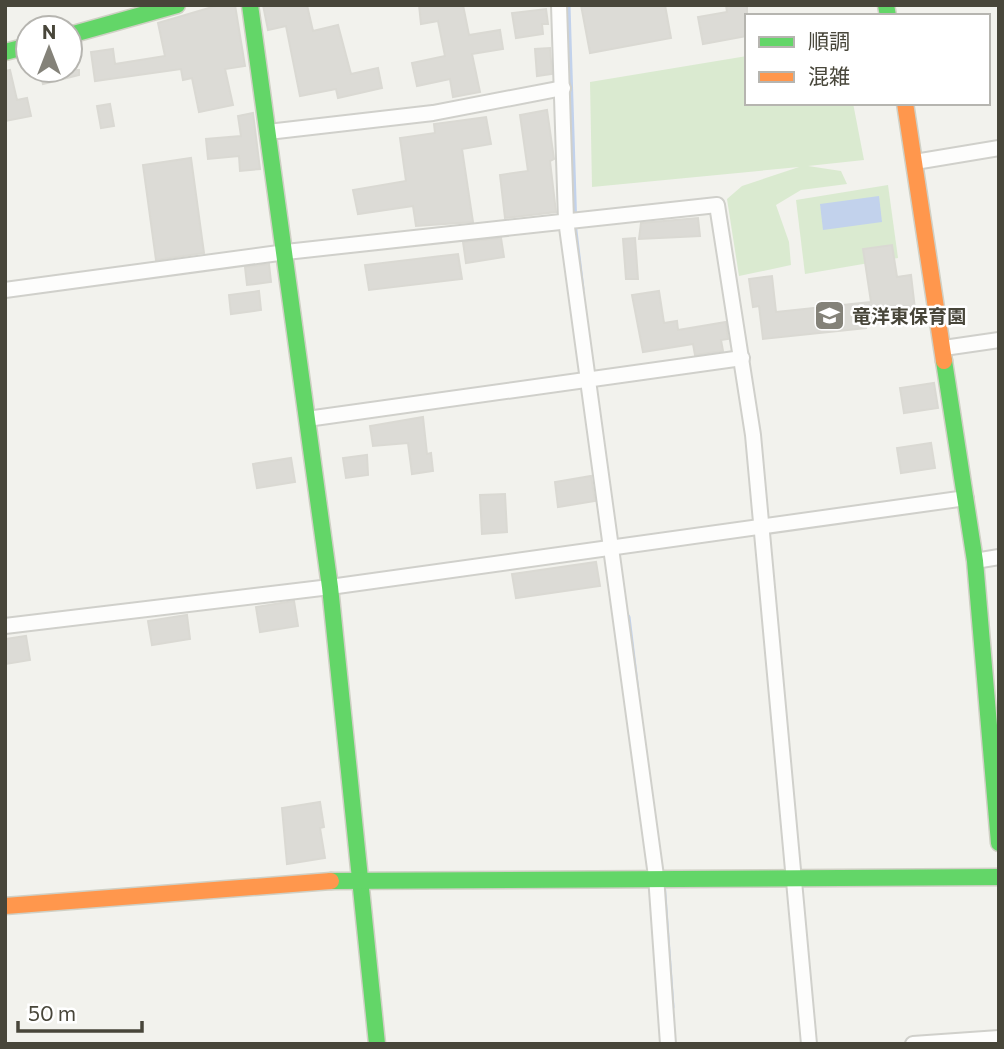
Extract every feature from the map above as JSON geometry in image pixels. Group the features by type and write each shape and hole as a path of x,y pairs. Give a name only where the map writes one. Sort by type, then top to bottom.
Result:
{"street":[{"path":"84,31 177,5"},
{"path":"250,5 330,587 377,1044"},
{"path":"559,5 566,220 656,876 668,1044"},
{"path":"268,132 433,113 563,88"},
{"path":"905,105 975,561 999,843"},
{"path":"915,162 999,148"},
{"path":"5,290 286,252 717,205 742,358 761,527 809,1044"},
{"path":"944,348 999,340"},
{"path":"307,419 742,358"},
{"path":"5,626 330,587 965,498"},
{"path":"975,561 999,557"},
{"path":"5,906 362,879 999,877"},
{"path":"913,1044 999,1038"}],"green space":[{"path":"745,56 745,105 853,105 864,160 808,166 841,171 847,184 801,190 776,205 789,242 791,265 739,276 727,199 742,186 799,167 592,187 590,82"},
{"path":"888,185 898,258 805,274 796,200"}],"water":[{"path":"879,196 882,222 823,230 820,204"}],"building":[{"path":"219,5 235,5 245,66 225,69 233,105 199,112 192,78 183,80 181,69 95,81 91,52 113,49 115,64 165,56 158,23"},
{"path":"263,5 307,5 313,31 338,25 351,74 378,68 382,88 338,98 336,89 300,96 286,26 268,30"},
{"path":"419,5 463,5 469,35 500,30 503,49 472,54 480,92 453,97 450,79 417,86 412,63 445,56 438,21 421,24"},
{"path":"581,5 665,5 671,38 590,53"},
{"path":"726,5 747,5 745,36 703,44 698,17 727,12"},
{"path":"546,9 548,24 542,24 543,34 516,38 512,13"},
{"path":"550,48 552,74 537,76 535,49"},
{"path":"10,70 17,100 27,98 31,116 5,121 5,71"},
{"path":"110,104 114,126 101,128 97,106"},
{"path":"547,110 554,159 550,161 556,212 505,218 500,175 528,171 520,115"},
{"path":"253,113 260,169 240,171 239,156 208,159 206,139 241,136 238,116"},
{"path":"486,117 491,144 462,149 473,222 416,226 413,206 358,214 353,190 406,181 400,138 435,133 434,124"},
{"path":"191,158 204,253 156,260 143,165"},
{"path":"698,218 700,236 639,239 641,223"},
{"path":"501,238 504,257 466,263 463,242"},
{"path":"635,238 638,279 626,279 623,239"},
{"path":"892,245 897,277 911,275 916,318 866,325 866,328 763,339 759,306 753,307 749,279 772,276 776,312 871,302 863,249"},
{"path":"458,254 462,279 369,290 365,265"},
{"path":"269,264 271,282 247,285 245,267"},
{"path":"259,291 261,310 231,314 229,295"},
{"path":"659,291 664,323 677,321 678,330 726,322 728,339 721,340 723,351 695,355 693,344 643,352 632,295"},
{"path":"934,383 938,408 904,413 900,388"},
{"path":"423,417 427,454 431,453 433,471 412,474 408,443 373,446 370,426"},
{"path":"931,443 935,468 901,473 897,448"},
{"path":"367,455 368,475 346,478 343,458"},
{"path":"291,458 295,482 257,488 253,464"},
{"path":"591,476 595,501 558,507 555,482"},
{"path":"505,494 507,532 482,534 480,495"},
{"path":"596,562 600,586 516,598 512,574"},
{"path":"294,601 298,626 260,632 256,607"},
{"path":"187,615 190,639 152,645 148,621"},
{"path":"26,636 30,660 5,664 5,639"},
{"path":"320,802 324,827 320,828 325,858 287,864 282,808"}],"waterway":[{"path":"568,5 575,231 582,289"},
{"path":"628,617 637,691"},
{"path":"663,881 672,1007"}],"traffic: fast":[{"path":"84,31 177,5"},
{"path":"250,5 330,587 377,1044"},
{"path":"886,5 888,14"},
{"path":"5,52 14,50"},
{"path":"944,361 975,561 999,843"},
{"path":"331,881 999,877"}],"traffic: slow":[{"path":"905,105 944,361"},
{"path":"5,906 331,881"}],"place":[{"name":"竜洋東保育園","path":"829,316"}]}
